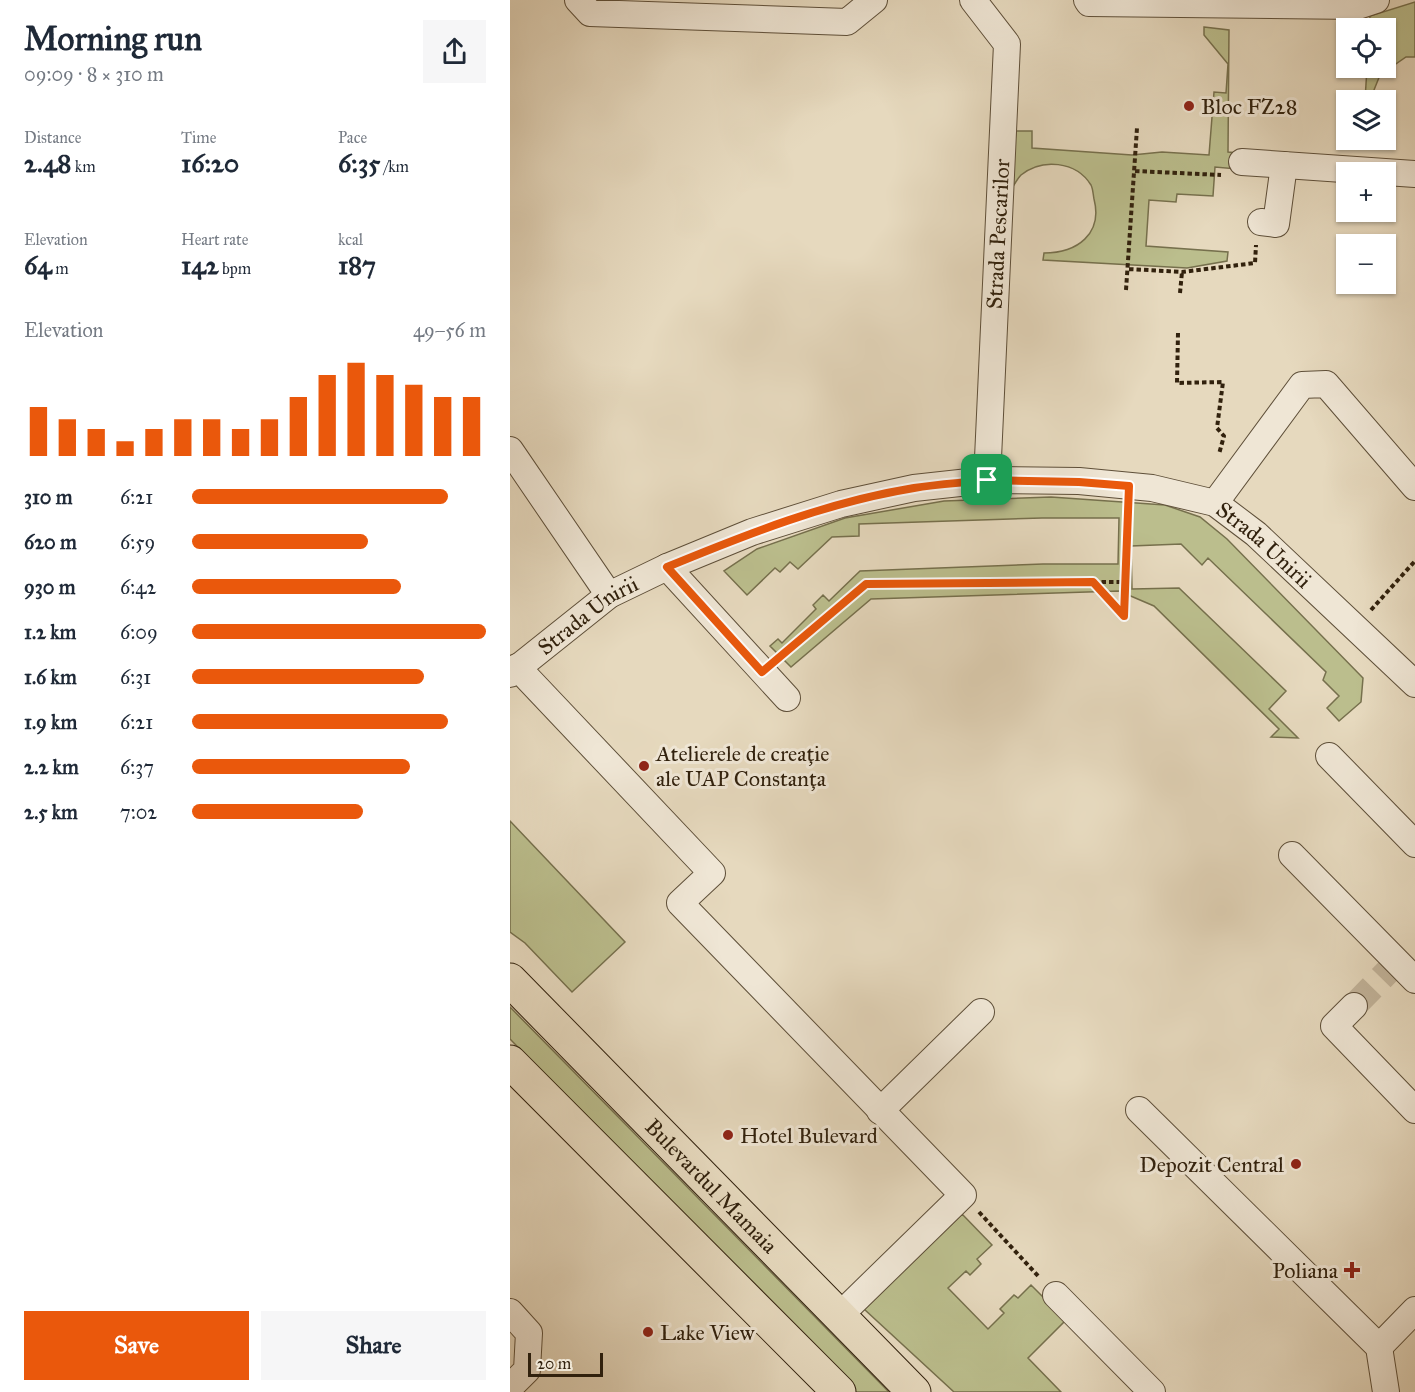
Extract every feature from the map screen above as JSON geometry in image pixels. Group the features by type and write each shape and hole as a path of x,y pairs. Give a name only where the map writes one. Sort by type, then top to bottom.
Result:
{"main road":[{"name":"Bulevardul Mamaia","path":"510,981 914,1392"},
{"path":"510,1062 838,1392"}],"street":[{"path":"578,0 590,13 847,22 874,0"},
{"name":"Strada Pescarilor","path":"973,0 1007,44 987,480"},
{"path":"1087,0 1089,3 1358,6 1376,0"},
{"path":"1242,162 1415,174"},
{"path":"1259,232 1276,224 1284,165"},
{"path":"1215,503 1302,385 1326,384 1415,487"},
{"path":"510,450 609,596"},
{"name":"Strada Unirii","path":"513,670 609,596 667,567 752,532 841,504 914,488 987,480 1079,482 1152,488 1215,503 1256,534 1415,684"},
{"path":"667,567 787,698"},
{"path":"513,670 712,873 680,903 963,1195 839,1316"},
{"path":"1329,756 1415,844"},
{"path":"1292,855 1415,980"},
{"path":"1354,1006 1334,1026 1415,1110"},
{"path":"880,1111 981,1012"},
{"path":"1139,1110 1379,1347 1386,1392"},
{"path":"1056,1295 1152,1392"},
{"path":"1379,1347 1415,1310"},
{"path":"510,1312 529,1333 527,1370 510,1387"}],"path":[{"path":"1126,290 1137,128"},
{"path":"1135,171 1229,175 1242,162"},
{"path":"1129,269 1182,272 1255,263 1259,232"},
{"path":"1180,293 1182,272"},
{"path":"1178,333 1177,383 1223,382 1217,428 1224,436 1218,458"},
{"path":"1093,582 1124,616 1129,486"},
{"path":"1356,626 1415,561"},
{"path":"762,672 866,584 1126,582"},
{"path":"963,1195 1056,1295"}],"green space":[{"path":"1415,2 1415,57 1406,57 1396,64 1396,18 1370,18 1370,16"},
{"path":"1204,27 1229,30 1228,152 1238,153 1237,169 1215,167 1213,196 1177,194 1176,202 1149,200 1146,246 1228,252 1227,261 1187,268 1043,260 1044,253 1056,252 1077,245 1091,231 1096,211 1093,190 1085,177 1077,171 1048,164 1021,175 1010,190 1016,131 1032,131 1032,148 1132,155 1162,152 1209,155 1214,92 1226,93 1228,64 1204,35"},
{"path":"1366,78 1379,78 1374,90 1366,90"},
{"path":"1051,497 1165,505 1200,517 1227,539 1363,678 1361,702 1339,721 1327,708 1339,696 1323,680 1326,672 1208,558 1202,565 1181,544 1131,546 1132,589 1179,588 1286,691 1269,709 1298,738 1271,737 1279,729 1154,606 1119,591 871,599 791,667 770,646 778,639 782,643 816,609 813,605 823,595 829,601 860,571 1043,564 1118,564 1119,518 859,524 859,536 832,537 798,569 790,562 780,572 775,568 747,595 724,571 757,549 845,518 944,501"},
{"path":"510,821 625,942 572,992 525,943 510,932"},
{"path":"510,1007 889,1392 853,1392 510,1039"},
{"path":"962,1214 992,1245 977,1259 981,1264 970,1275 966,1271 948,1288 988,1329 1004,1313 1000,1309 1014,1295 1018,1298 1031,1285 1066,1320 1028,1358 1061,1392 954,1392 864,1309"}],"tunnel":[{"path":"1354,1006 1397,962"}],"place":[{"name":"Bloc FZ28","path":"1189,106"},
{"name":"Atelierele de creație ale UAP Constanța","path":"644,766"},
{"name":"Hotel Bulevard","path":"728,1135"},
{"name":"Depozit Central","path":"1296,1164"},
{"name":"Poliana","path":"1352,1270"},
{"name":"Lake View","path":"648,1332"}],"route":[{"path":"987,480 1079,482 1129,486 1124,616 1093,582 866,584 762,672 667,567 752,532 841,504 914,488 987,480"}]}
